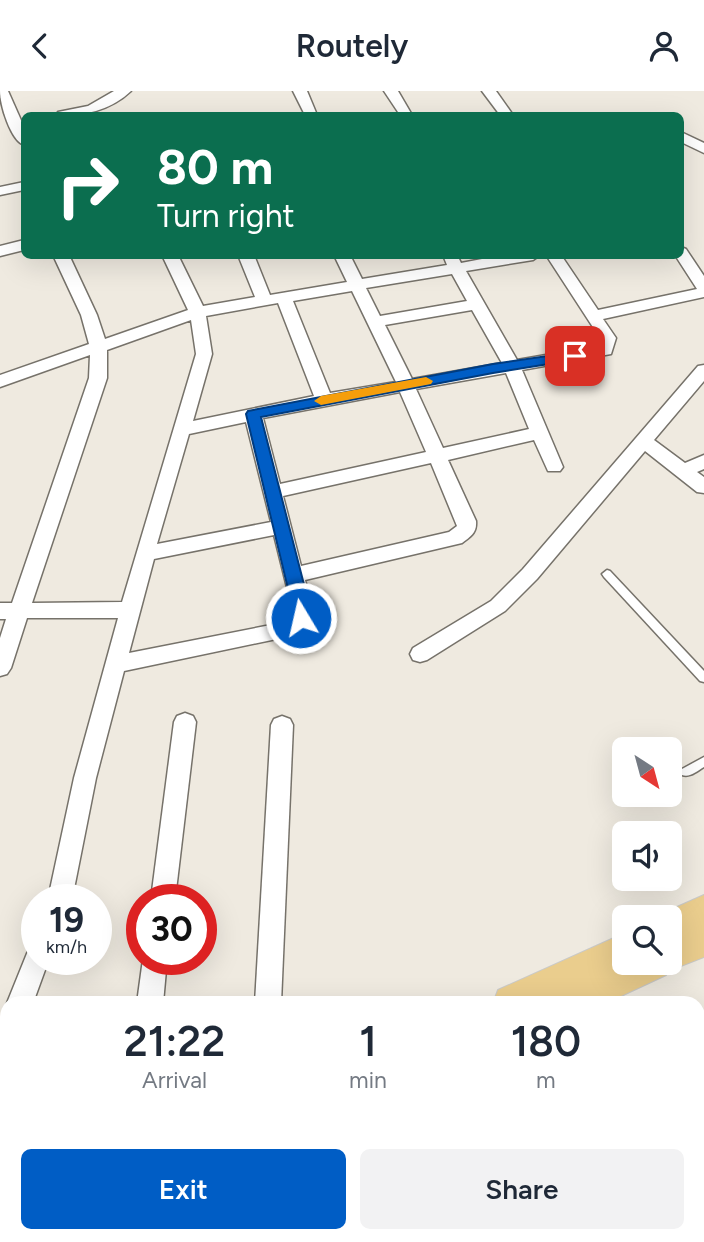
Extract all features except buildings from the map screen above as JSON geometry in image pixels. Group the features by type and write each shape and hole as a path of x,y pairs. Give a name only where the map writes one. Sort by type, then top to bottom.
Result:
{"main road":[{"path":"682,922 704,912"},
{"path":"682,949 704,939"},
{"path":"527,996 612,956"},
{"path":"580,996 626,975"}],"street":[{"path":"0,130 21,125 1,91"},
{"path":"74,112 91,107 124,91"},
{"path":"300,91 310,112"},
{"path":"391,91 404,112"},
{"path":"489,91 505,112"},
{"path":"684,138 704,149"},
{"path":"0,191 21,187"},
{"path":"0,251 21,246"},
{"path":"593,316 703,284 684,256"},
{"path":"0,668 9,612 98,378 101,361 100,346 63,259"},
{"path":"63,884 85,778 204,354 204,328 172,259"},
{"path":"248,259 264,300"},
{"path":"294,575 455,538 467,529 438,455 344,259"},
{"path":"0,381 198,312 357,285 453,262 487,259"},
{"path":"183,429 324,400 605,350 608,338 557,259"},
{"path":"453,262 512,366 554,467"},
{"path":"284,297 324,400"},
{"path":"375,322 477,304"},
{"path":"420,654 498,606 530,574 704,370"},
{"path":"116,664 296,626 301,618 302,608 253,414"},
{"path":"273,492 540,433"},
{"path":"644,441 704,487"},
{"path":"685,471 704,461"},
{"path":"146,553 281,527"},
{"path":"9,612 130,610"},
{"path":"165,884 185,722"},
{"path":"268,996 282,725"},
{"path":"23,996 31,975"},
{"path":"151,996 154,975"}],"lane":[{"path":"607,574 704,678"},
{"path":"686,772 704,762"}],"slow traffic":[{"path":"321,401 426,381"}],"route":[{"path":"301,618 302,608 253,414 575,356"}]}
